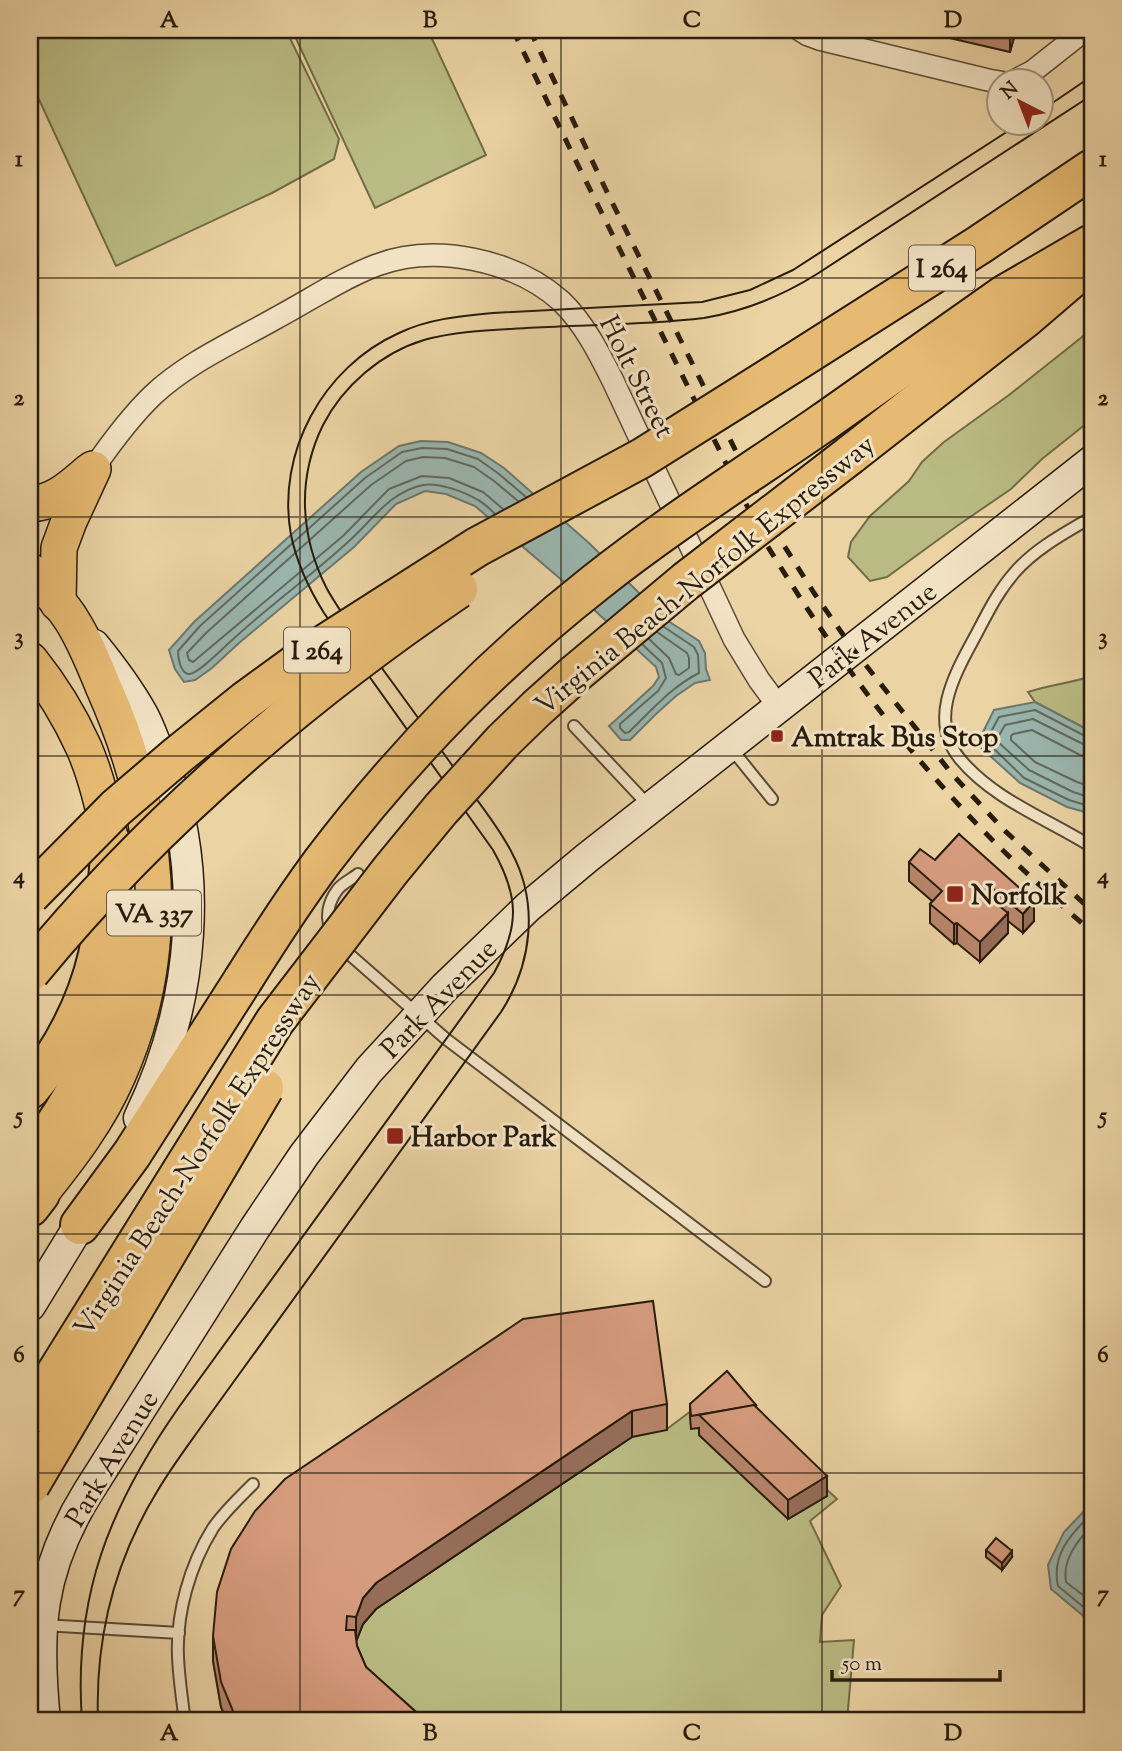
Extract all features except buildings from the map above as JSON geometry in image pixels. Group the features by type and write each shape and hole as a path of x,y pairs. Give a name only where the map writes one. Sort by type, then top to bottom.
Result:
{"highway":[{"name":"I 264","path":"30,895 147,781 211,728 312,653 477,547 642,458 979,245 1092,169"},
{"path":"80,1225 132,1154 299,895 370,802 438,725 496,668 560,611 667,530 1004,295 1092,244"},
{"name":"Virginia Beach-Norfolk Expressway","path":"30,1415 275,1021 374,873 537,708 612,642 686,581 1024,319 1092,261"},
{"path":"30,972 149,841 274,726 398,631 642,458"},
{"path":"30,504 44,503 55,498 93,469"},
{"path":"64,610 59,548 93,469"},
{"name":"VA 337","path":"30,571 64,610 111,704 135,769 146,823 154,901 154,937 148,974 141,1006 118,1074 84,1138 33,1201"},
{"name":"VA 337","path":"30,660 54,693 85,749 111,842 107,895 89,983 67,1035 30,1089"},
{"path":"30,1485 374,873"}],"main road":[{"name":"Park Avenue","path":"45,1721 39,1653 41,1625 47,1586 72,1519 255,1228 304,1155 369,1070 467,964 528,907 1092,461"},
{"path":"30,1306 80,1225 158,1076 183,982 188,933 188,886 180,820 166,768 144,718 108,662 64,610"},
{"path":"30,1154 77,1084 97,1040 111,993 119,946 120,906 119,883 111,842"}],"street":[{"path":"800,30 819,39 986,79"},
{"path":"1039,66 1085,30"},
{"name":"Holt Street","path":"93,469 124,426 154,394 172,380 215,352 360,272 391,260 429,255 472,260 512,271 561,301 580,322 592,341 613,380 734,639 779,707"}],"lane":[{"path":"1092,517 1037,551 1015,572 997,595 954,676 947,696 944,722 949,741 959,758 986,783 1009,800 1092,847"},
{"path":"573,726 651,808"},
{"path":"729,746 772,799"},
{"path":"374,873 339,888 327,912 329,926 342,948 446,1039 765,1281"},
{"path":"185,1721 178,1656 185,1596 197,1557 215,1526 253,1484"},
{"path":"41,1625 179,1633"}],"green space":[{"path":"30,30 286,30 339,139 334,159 272,193 116,266 30,80"},
{"path":"292,30 428,30 486,155 375,208"},
{"path":"1092,329 1092,419 1042,459 1011,489 887,577 870,581 848,557 851,542 870,516 909,481 922,462 944,442"},
{"path":"1092,676 1092,732 1035,702 1028,692 1076,680"},
{"path":"653,1327 667,1429 727,1384 765,1432 837,1499 810,1521 841,1586 822,1615 820,1642 854,1640 847,1721 227,1721 221,1707 213,1661"}],"water":[{"path":"421,441 448,442 481,453 504,468 590,544 665,619 699,641 705,653 710,680 695,683 676,696 630,740 621,740 609,726 653,686 659,677 656,667 564,582 475,506 446,494 425,491 396,504 354,547 212,668 195,680 184,682 175,669 169,650 194,622 361,472 399,446"},
{"path":"1035,702 1092,732 1092,814 1067,807 1020,783 977,744 994,710"},
{"path":"1092,1503 1092,1623 1051,1589 1048,1565 1064,1532"}],"tram line":[{"path":"1056,100 1092,76"},
{"path":"98,1721 104,1630 119,1572 143,1517 184,1450 501,1012 520,974 525,954 529,913 521,873 512,853 491,818 346,620 317,567 307,527 306,486 315,445 331,411 352,384 378,362 424,340 487,330 704,318 763,302 817,274 1092,95"},
{"path":"82,1721 81,1676 90,1594 115,1518 133,1481 179,1407 494,973 512,926 512,897 493,850 324,613 300,566 291,535 288,504 291,474 299,444 311,416 327,390 348,367 372,348 421,324 493,313 702,302 750,290 793,270 1000,136"}],"railway":[{"path":"513,30 765,542 794,588 854,677 920,761 993,840 1092,931"},
{"path":"530,30 607,192 778,536 814,593 853,649 952,774 1004,830 1092,911"}],"place":[{"name":"Amtrak Bus Stop","path":"777,736"},
{"name":"Norfolk","path":"955,894"},
{"name":"Harbor Park","path":"395,1136"}]}
